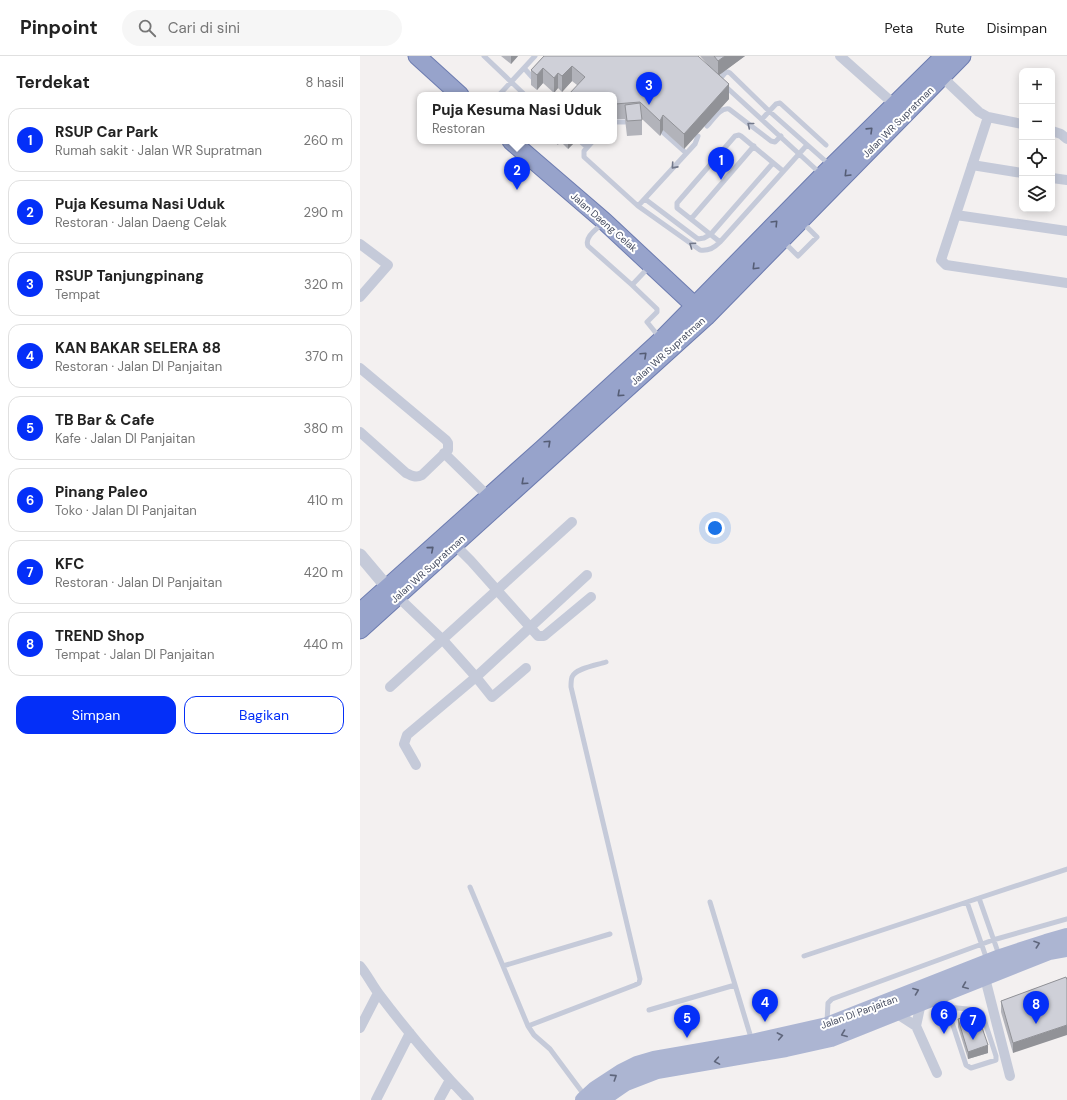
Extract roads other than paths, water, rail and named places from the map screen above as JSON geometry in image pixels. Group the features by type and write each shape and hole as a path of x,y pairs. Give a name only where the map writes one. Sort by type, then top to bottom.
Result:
{"highway":[{"path":"417,56 457,92"},
{"name":"Jalan WR Supratman","path":"450,540 489,497 661,340 827,171 944,56"},
{"name":"Jalan WR Supratman","path":"360,630 392,592 414,572 706,317 962,56"},
{"name":"Jalan Daeng Celak","path":"514,144 652,264 695,306"},
{"name":"Jalan WR Supratman","path":"360,612 392,592"}],"main road":[{"name":"Jalan DI Panjaitan","path":"590,1099 657,1071 786,1049 831,1039 894,1008 1046,942 1067,936"},
{"name":"Jalan DI Panjaitan","path":"590,1099 595,1089 621,1072 637,1064 654,1059 790,1034 894,1008 921,1003 945,1001 991,966 1067,948"}],"street":[{"path":"840,56 895,105"},
{"path":"942,77 979,112 988,117 1019,123"},
{"path":"988,117 941,257 943,263 946,265 1067,283"},
{"path":"1055,132 1061,134 1067,139"},
{"path":"972,165 1019,173"},
{"path":"1055,178 1067,180"},
{"path":"956,215 1067,231"},
{"path":"360,244 388,265 360,297"},
{"path":"360,368 446,440 448,450 422,475 418,477 413,476 406,473 360,432"},
{"path":"444,453 489,497"},
{"path":"390,687 572,522"},
{"path":"450,540 538,636 544,636 591,597"},
{"path":"360,555 392,592 442,640 492,697 526,668"},
{"path":"416,765 404,744 407,735 476,677 587,575"},
{"path":"360,966 378,993 410,1033 469,1100"},
{"path":"991,966 1010,1076"},
{"path":"360,1028 378,993"},
{"path":"916,1026 921,1003"},
{"path":"894,1008 916,1026 937,1073"},
{"path":"376,1100 410,1033"},
{"path":"439,1100 450,1080"}],"lane":[{"path":"484,56 522,92"},
{"path":"502,92 535,56"},
{"path":"524,68 534,77 542,71"},
{"path":"719,80 725,73 730,73 769,111 807,144 827,171"},
{"path":"713,75 762,118 798,153 827,171"},
{"path":"762,118 776,104 780,103 826,145"},
{"path":"707,126 722,109 729,108 771,142 775,142 781,136"},
{"path":"617,122 625,122"},
{"path":"654,125 686,153"},
{"path":"638,206 695,144 698,136"},
{"path":"720,242 677,208 676,203 734,136 741,136 783,171"},
{"path":"583,144 587,148"},
{"path":"590,144 584,151 584,157 638,206 700,250 708,251 720,242 807,144"},
{"path":"691,219 754,146"},
{"path":"645,198 698,239 704,238 711,234 773,163"},
{"path":"604,221 588,239 588,246 657,309 657,312 647,322 661,340"},
{"path":"782,240 798,256 817,237 801,221"},
{"path":"632,285 652,264"},
{"path":"528,1026 635,985 639,983 640,980 571,687 571,678 575,673 606,662"},
{"path":"804,956 1067,869"},
{"path":"470,887 528,1026 534,1035 550,1049 590,1099"},
{"path":"979,898 993,940 991,966"},
{"path":"710,902 752,1042"},
{"path":"967,902 981,944 991,966"},
{"path":"827,1025 828,1003 832,999 981,944 1067,919"},
{"path":"503,966 610,934"},
{"path":"649,1010 735,985"},
{"path":"945,1001 978,1010 982,1013 996,1060 971,1068 966,1066 945,1001"}],"place":[{"name":"RSUP Tanjungpinang","path":"649,105"},
{"name":"RSUP Car Park","path":"721,180"},
{"name":"Puja Kesuma Nasi Uduk","path":"517,190"},
{"name":"KAN BAKAR SELERA 88","path":"765,1022"},
{"name":"TREND Shop","path":"1036,1024"},
{"name":"Pinang Paleo","path":"944,1034"},
{"name":"TB Bar & Cafe","path":"687,1038"},
{"name":"KFC","path":"973,1040"}]}
